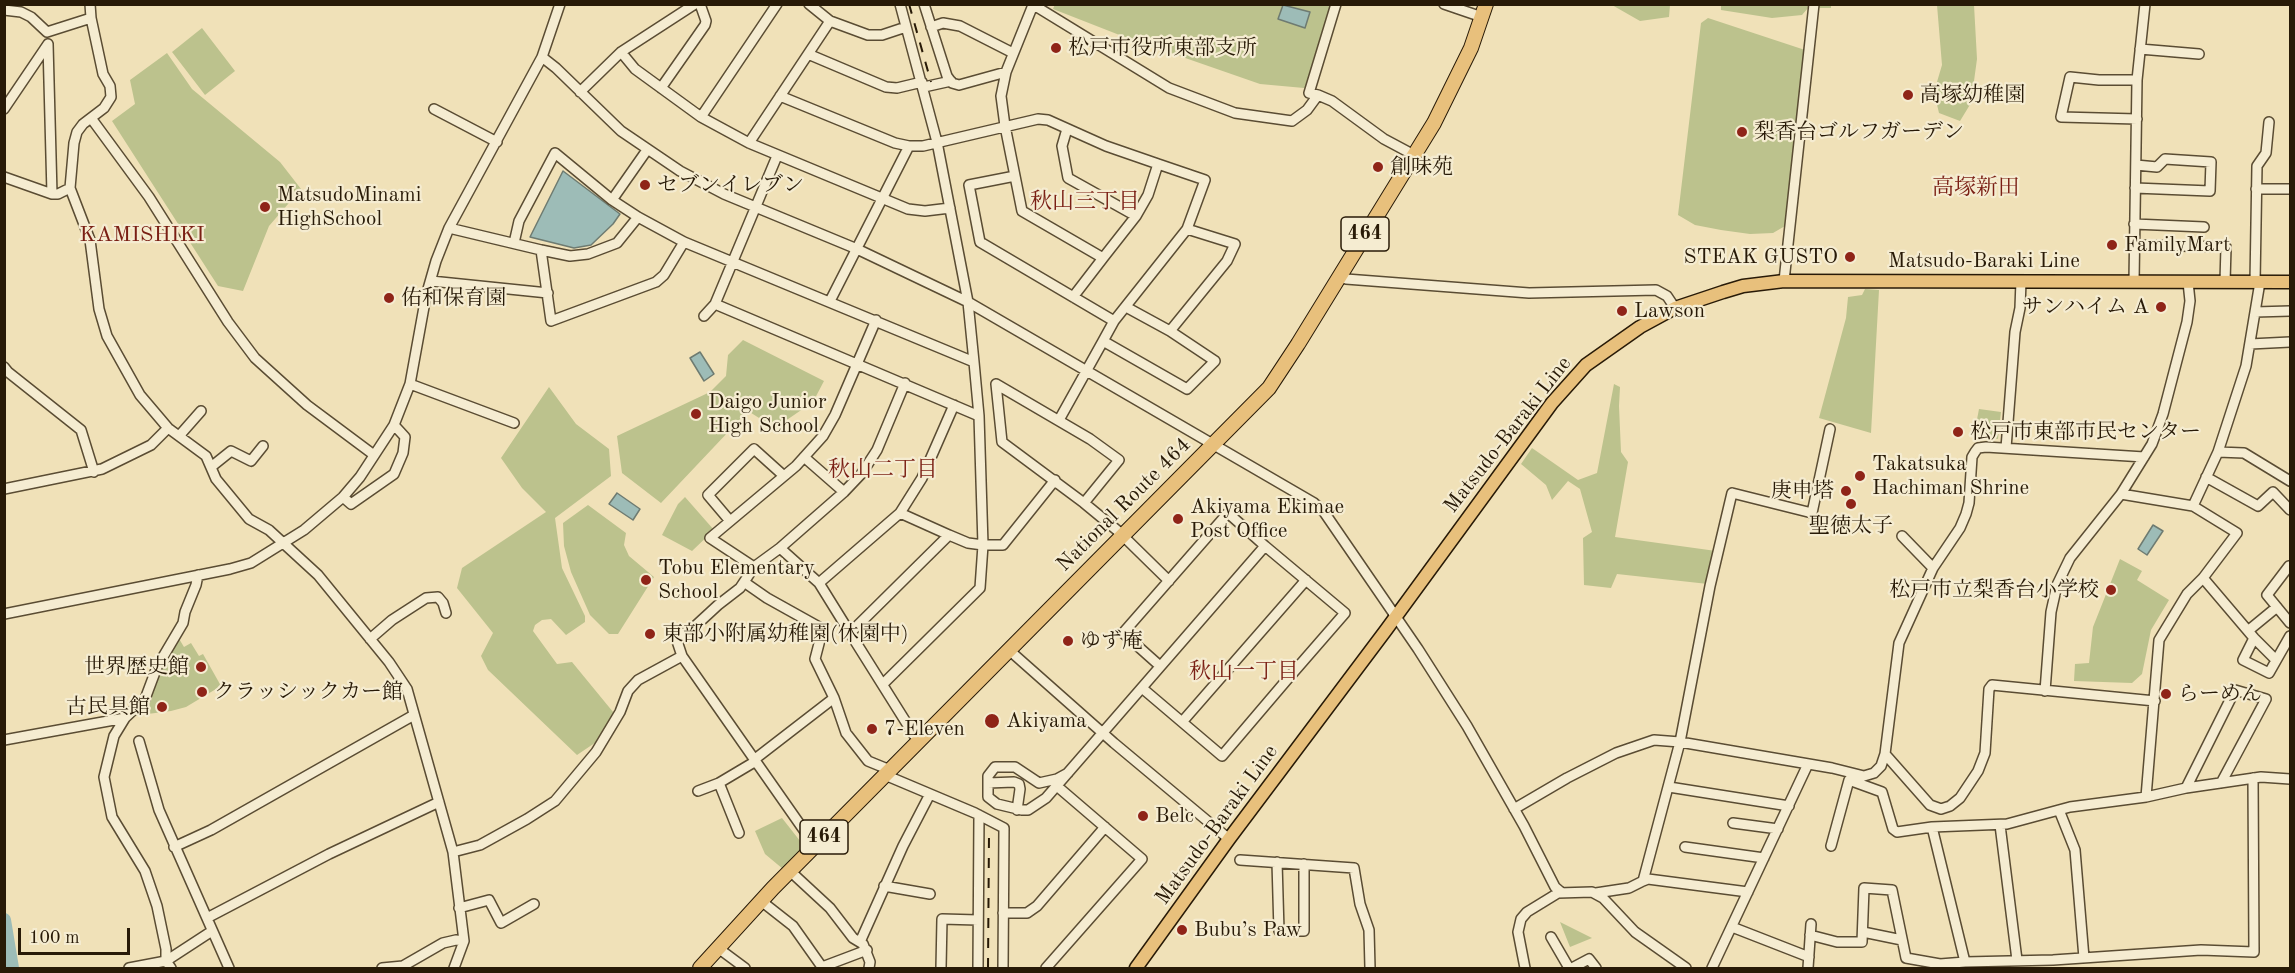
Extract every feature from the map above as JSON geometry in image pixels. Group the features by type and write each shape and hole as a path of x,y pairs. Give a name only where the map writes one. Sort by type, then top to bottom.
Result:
{"highway":[{"name":"National Route 464","path":"700,969 762,899 1214,445 1278,376 1414,155 1458,77 1484,11"}],"main road":[{"name":"Matsudo-Baraki Line","path":"1136,969 1229,839 1396,617 1530,432 1586,365 1614,344 1675,308 1743,286 1784,281 2290,282"}],"street":[{"path":"90,4 103,74 111,92 108,103 77,132 70,188 90,240 99,309 107,336 140,395 168,428 206,456 226,493 249,519 269,530 318,575 407,689 453,852 464,941 454,969"},
{"path":"4,614 230,569 251,562 304,530 343,497 394,425 410,384 430,281 449,228 542,57 560,4"},
{"path":"580,92 621,52 695,4"},
{"path":"661,88 705,25 706,21 700,4"},
{"path":"701,117 777,4"},
{"path":"809,4 830,21 868,35 882,34 906,27"},
{"path":"883,684 980,588 983,545 979,416 968,302 937,142 900,4"},
{"path":"924,4 947,76 951,81 959,85 1006,72"},
{"path":"1103,258 1022,211 1001,96 1006,72 1033,4 1169,88 1235,113 1292,121 1307,110 1318,95"},
{"path":"1336,4 1309,93 1332,100 1384,139 1414,155"},
{"path":"1444,4 1484,11"},
{"path":"1784,281 1814,4"},
{"path":"2134,282 2137,80 2145,4"},
{"path":"4,10 21,12 31,17 47,32 52,194"},
{"path":"47,32 91,18"},
{"path":"749,143 830,21"},
{"path":"931,27 943,23 960,26 1013,53"},
{"path":"4,109 48,44"},
{"path":"2140,49 2199,54"},
{"path":"621,52 635,69 701,117 749,143 908,209 925,211 951,208"},
{"path":"808,54 886,87 897,88 951,81"},
{"path":"542,57 613,124 647,150 701,183 857,249 968,302 1314,503 1324,512 1467,726 1553,882 1562,893"},
{"path":"2137,80 2070,77 2061,117 2137,119"},
{"path":"780,96 895,143 909,146 923,146 1038,119 1048,120 1106,146 1204,180 1187,229 1114,321 1059,420"},
{"path":"434,110 496,142"},
{"path":"91,118 155,204 228,322 248,350 308,405 374,455"},
{"path":"2193,506 2218,452 2246,366 2258,282 2257,166 2266,153 2269,122"},
{"path":"1067,129 1062,146 1068,178 1136,216"},
{"path":"830,301 909,146"},
{"path":"612,200 647,150"},
{"path":"514,243 519,221 555,153 612,200 684,242 974,362"},
{"path":"704,316 715,304 777,156"},
{"path":"2135,189 2210,191 2211,162 2165,159 2157,167 2136,165"},
{"path":"1073,297 1136,216 1148,195 1158,164"},
{"path":"1015,176 969,185 980,242 1114,321"},
{"path":"4,177 52,194 58,194 70,188"},
{"path":"2256,189 2290,189"},
{"path":"449,228 570,256 588,254 617,243 638,217"},
{"path":"2134,224 2204,227"},
{"path":"1170,331 1227,261 1235,244 1187,229"},
{"path":"541,250 551,321 656,282 664,275 684,242"},
{"path":"2134,245 2226,247 2225,282"},
{"path":"1340,276 1346,279 1529,293 1656,290 1667,296 1675,308"},
{"path":"430,281 548,293"},
{"path":"2006,448 2021,281"},
{"path":"2044,691 2051,612 2059,578 2070,558 2121,494 2144,457 2163,414 2176,372 2187,322 2190,301 2188,282"},
{"path":"715,304 979,416"},
{"path":"1103,341 1187,388 1215,361 1170,331 1126,307"},
{"path":"2255,312 2290,311"},
{"path":"754,567 710,538 804,458 823,436 835,415 876,320"},
{"path":"2250,344 2290,342"},
{"path":"4,367 81,430 94,472"},
{"path":"815,846 682,656 676,638 693,629 740,588 754,567 780,548 844,492 862,472 876,450 905,383"},
{"path":"410,384 514,423"},
{"path":"1084,504 1119,460 1059,420 996,384 1002,442 1055,480 1084,504 1123,536 1169,580"},
{"path":"819,582 900,513 922,478 954,405"},
{"path":"179,436 201,411"},
{"path":"343,497 351,504 394,474 403,453 405,436 394,425"},
{"path":"4,489 94,472 151,446 168,428"},
{"path":"1643,881 1680,742 1710,586 1732,493 1812,513 1830,429"},
{"path":"211,467 231,451 251,461 263,446"},
{"path":"1850,777 1874,773 1881,766 1885,754 1899,643 1933,568 1960,528 1966,514 1970,503 1972,457 1978,448 2144,457"},
{"path":"730,521 708,495 754,449 784,476"},
{"path":"2218,452 2244,453 2290,481"},
{"path":"804,458 844,492"},
{"path":"2206,477 2258,506 2273,492 2290,510"},
{"path":"900,513 968,543 1003,545 1055,480"},
{"path":"2121,494 2193,506 2237,533 2203,578 2187,594 2159,640 2146,797"},
{"path":"1142,688 1222,756 1345,613 1228,513 1123,633 1160,666"},
{"path":"850,633 949,535"},
{"path":"1902,536 1933,568"},
{"path":"1036,805 1039,796 1036,783 1018,768 998,767 992,770 988,783 990,801 1017,810 1028,810 1036,805 1058,787 1102,732 1265,546"},
{"path":"780,548 819,582 914,735 921,737"},
{"path":"2289,566 2267,594 2290,623"},
{"path":"169,965 156,906 144,871 112,817 104,777 114,736 125,718 145,699 157,667 183,623 184,612 198,575"},
{"path":"2203,578 2276,660"},
{"path":"1182,722 1306,580"},
{"path":"744,582 767,598 819,627 822,632 815,659 834,698 846,733 868,761 930,794 998,824 1006,831 1003,969"},
{"path":"370,639 392,620 426,598 438,597 446,613"},
{"path":"2277,607 2252,634 2243,660 2269,673 2290,636"},
{"path":"1009,650 1229,839"},
{"path":"453,852 480,844 555,801 596,752 620,712 628,691 638,680 682,656"},
{"path":"1885,754 1930,805 1941,809 1950,807 1960,798 1978,771 1984,753 1989,689 1992,685 2155,701"},
{"path":"2186,788 2235,690 2266,699 2221,783"},
{"path":"698,791 719,783 755,760 834,698"},
{"path":"174,847 210,830 414,715"},
{"path":"4,740 125,718"},
{"path":"1514,809 1577,772 1629,747 1654,740 1680,742 1808,764 1850,777 1882,792 1893,829 1898,832 1932,827 2000,825 2059,810 2146,797 2186,788 2269,776 2290,779"},
{"path":"139,741 159,810 229,969"},
{"path":"1712,969 1808,764"},
{"path":"1036,783 1057,779 1068,772"},
{"path":"1831,846 1850,777"},
{"path":"1810,935 1837,942 1862,942 1864,888 1892,890 1906,958 1941,966 1965,962 2201,950 2254,952 2253,778"},
{"path":"988,783 1014,782 1019,784 1017,810"},
{"path":"719,783 739,833"},
{"path":"1046,969 1142,859 1058,787"},
{"path":"1669,787 1789,806"},
{"path":"860,942 884,886 930,794"},
{"path":"207,918 329,854 440,802"},
{"path":"2059,810 2075,850 2084,957"},
{"path":"978,969 979,815"},
{"path":"1733,823 1778,829"},
{"path":"2000,825 2017,960"},
{"path":"1003,913 1027,913 1038,906 1105,827"},
{"path":"1932,827 1965,962"},
{"path":"1685,848 1764,858"},
{"path":"1239,860 1354,868 1360,904 1369,930 1370,969"},
{"path":"1277,862 1279,931 1304,931 1304,864"},
{"path":"790,871 831,909 853,939 860,942 867,950 869,969"},
{"path":"1525,969 1518,932 1521,919 1535,906 1562,893 1596,893 1629,888 1648,879 1748,892"},
{"path":"884,886 930,894"},
{"path":"1596,893 1635,932 1686,969"},
{"path":"762,899 765,904 794,926 822,967 867,950"},
{"path":"459,908 489,900 501,924 534,904"},
{"path":"941,969 942,919 978,920"},
{"path":"1808,969 1811,924"},
{"path":"1732,927 1809,957"},
{"path":"129,969 169,965 212,931"},
{"path":"1863,932 1902,940"},
{"path":"1551,937 1571,969 1589,959 1596,969"},
{"path":"382,969 403,966 443,943 464,941"},
{"path":"718,948 745,969"}],"green space":[{"path":"1055,4 1333,5 1304,88 1260,84 1122,36 1053,9"},
{"path":"1831,4 1831,8 1808,8 1802,15 1772,18 1721,10 1721,5"},
{"path":"1612,5 1670,5 1669,17 1640,21"},
{"path":"1937,5 1974,5 1977,59 1971,103 1960,121 1939,113 1934,92 1942,65"},
{"name":"梨香台ゴルフガーデン","path":"1708,18 1805,50 1785,226 1773,233 1750,234 1721,230 1695,225 1678,215 1701,23"},
{"path":"202,28 235,71 205,95 172,52"},
{"path":"167,53 192,89 280,162 301,189 269,226 243,291 218,286 112,121 135,104 130,80"},
{"path":"1865,289 1879,290 1871,433 1819,418 1846,318 1848,297 1862,295"},
{"path":"743,340 824,381 813,402 775,428 748,411 661,503 622,473 617,436 710,392 726,376 728,355"},
{"path":"1614,384 1620,387 1621,452 1628,462 1615,537 1716,551 1708,584 1617,574 1611,588 1584,585 1583,538 1592,532 1580,489 1568,481 1552,500 1546,485 1521,464 1532,448 1578,480 1597,473"},
{"path":"549,387 576,424 609,449 611,476 555,518 562,568 585,616 585,622 566,635 551,619 542,620 535,625 533,631 557,664 572,662 618,718 611,732 577,755 488,670 481,656 493,633 457,588 462,568 546,512 522,488 501,458"},
{"path":"1979,409 2001,412 1998,439 1974,435"},
{"path":"685,497 714,530 692,551 662,535 678,504"},
{"path":"588,505 626,533 624,545 629,556 654,577 618,634 609,634 590,615 571,572 564,546 563,523"},
{"path":"2120,559 2142,571 2137,580 2169,600 2151,630 2142,674 2132,683 2074,681 2075,664 2089,663 2093,627"},
{"path":"178,637 184,647 191,643 199,656 203,654 221,686 186,707 132,716"},
{"path":"782,818 804,846 783,869 765,854 755,831"},
{"path":"1560,922 1592,938 1570,947"}],"water":[{"path":"1283,5 1310,12 1305,28 1278,19"},
{"path":"563,171 620,214 591,245 574,248 530,237"},
{"path":"700,352 714,374 704,381 690,358"},
{"path":"617,493 640,509 633,520 609,504"},
{"path":"2153,525 2163,531 2147,555 2138,549"}],"waterway":[{"path":"4,920 12,968"}],"railway":[{"path":"909,4 931,82"},
{"path":"988,968 989,833"}],"place":[{"name":"松戸市役所東部支所","path":"1056,48"},
{"name":"高塚幼稚園","path":"1908,95"},
{"name":"梨香台ゴルフガーデン","path":"1742,132"},
{"name":"創味苑","path":"1378,167"},
{"name":"セブンイレブン","path":"645,185"},
{"name":"MatsudoMinami HighSchool","path":"265,207"},
{"name":"FamilyMart","path":"2112,245"},
{"name":"STEAK GUSTO","path":"1850,257"},
{"name":"佑和保育園","path":"389,298"},
{"name":"サンハイム A","path":"2161,307"},
{"name":"Lawson","path":"1622,311"},
{"name":"Daigo Junior High School","path":"696,414"},
{"name":"松戸市東部市民センター","path":"1958,432"},
{"name":"Takatsuka Hachiman Shrine","path":"1860,476"},
{"name":"庚申塔","path":"1846,491"},
{"name":"聖徳太子","path":"1851,504"},
{"name":"Akiyama Ekimae Post Office","path":"1178,519"},
{"name":"Tobu Elementary School","path":"646,580"},
{"name":"松戸市立梨香台小学校","path":"2111,590"},
{"name":"東部小附属幼稚園(休園中)","path":"650,634"},
{"name":"ゆず庵","path":"1068,641"},
{"name":"世界歴史館","path":"201,667"},
{"name":"クラッシックカー館","path":"202,692"},
{"name":"らーめん","path":"2166,694"},
{"name":"古民具館","path":"162,707"},
{"name":"Akiyama","path":"992,721"},
{"name":"7-Eleven","path":"872,729"},
{"name":"Belc","path":"1143,816"},
{"name":"Bubu’s Paw","path":"1182,930"}],"district":[{"name":"高塚新田","path":"1976,188"},
{"name":"秋山三丁目","path":"1085,202"},
{"name":"KAMISHIKI","path":"142,235"},
{"name":"秋山二丁目","path":"883,470"},
{"name":"秋山一丁目","path":"1244,672"}]}
